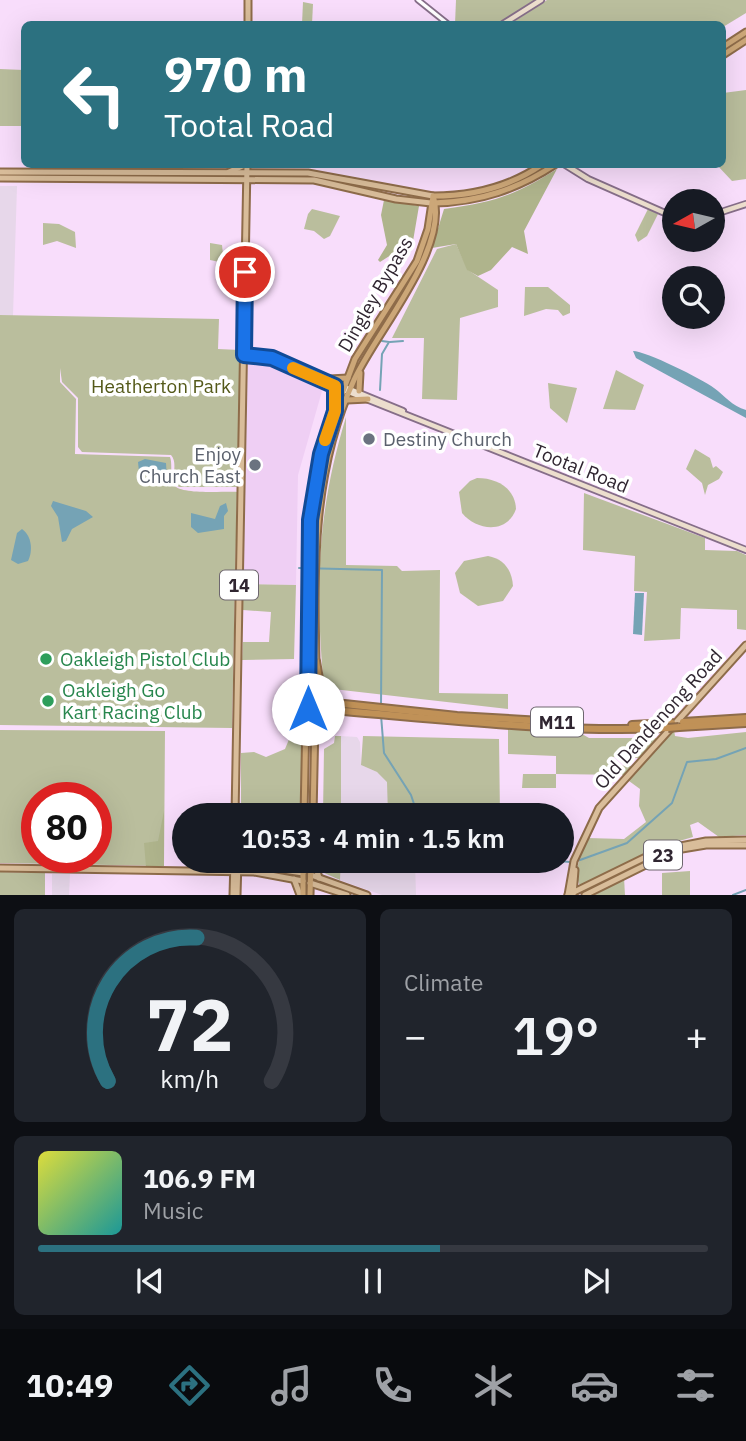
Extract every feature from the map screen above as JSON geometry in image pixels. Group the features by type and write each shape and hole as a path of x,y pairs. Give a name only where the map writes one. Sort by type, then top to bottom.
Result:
{"highway":[{"path":"726,45 746,32"},
{"path":"726,53 746,40"},
{"path":"433,200 478,192 527,174 535,168"},
{"path":"436,216 444,208 514,188 549,168"},
{"path":"433,200 479,199"},
{"name":"Dingley Bypass","path":"313,803 313,495 324,443 335,411 422,265 436,216 433,200"},
{"name":"Dingley Bypass","path":"305,803 316,661 311,568 323,481 347,400 348,378 355,359 417,261 428,229 433,200"},
{"path":"359,391 364,360"},
{"path":"329,379 348,378"},
{"path":"335,386 335,411"},
{"path":"347,400 368,399"},
{"path":"316,661 319,686 327,702"},
{"name":"M11","path":"312,702 381,711 591,724 670,726 746,720"},
{"name":"M11","path":"312,702 361,712"},
{"name":"M11","path":"315,720 318,713 324,710 381,711"},
{"path":"302,895 303,873 310,875 311,895"},
{"path":"303,881 310,883"}],"main road":[{"path":"248,0 248,21"},
{"path":"508,21 541,0"},
{"path":"0,178 13,175 229,172 238,168"},
{"name":"14","path":"235,803 248,168"},
{"path":"252,168 256,172 322,174 433,200"},
{"path":"570,168 583,177 662,212"},
{"path":"575,168 583,177"},
{"path":"0,172 13,175 239,178 247,182 268,178 327,181 423,202 433,200"},
{"path":"229,172 247,182"},
{"path":"247,182 256,172"},
{"path":"239,178 247,182"},
{"path":"423,202 428,229"},
{"path":"725,211 746,204"},
{"name":"Tootal Road","path":"244,355 266,356 335,386 359,391 406,413"},
{"name":"Tootal Road","path":"297,369 329,379 368,399 746,550"},
{"name":"Old Dandenong Road","path":"571,895 577,853 591,822 609,797 746,645"},
{"name":"23","path":"587,893 660,850 706,841 746,843"},
{"name":"23","path":"571,895 587,893 676,850 746,843"},
{"name":"Old Dandenong Road","path":"571,895 577,853"},
{"path":"0,868 172,870"},
{"path":"225,873 235,893"},
{"path":"235,893 236,873"},
{"path":"260,873 303,881"},
{"path":"318,873 320,878"},
{"path":"310,875 364,895"},
{"path":"292,878 302,895"},
{"path":"574,881 587,893"},
{"path":"310,883 346,895"},
{"path":"311,895 318,890 336,891"}],"street":[{"path":"418,0 444,21"}],"shaded area":[{"path":"0,186 17,186 13,316 0,315"},
{"path":"248,360 272,362 324,384 298,475 296,585 243,584"},
{"path":"341,736 357,737 360,742 361,765 377,772 388,782 389,803 341,803"},
{"path":"340,873 415,873 416,895 382,895 340,880"},
{"path":"52,874 70,874 69,895 52,895"}],"green space":[{"path":"456,0 535,0 502,21 455,21"},
{"path":"547,0 746,0 746,13 726,25 726,21 515,21"},
{"path":"303,2 313,4 312,21 302,21"},
{"path":"0,69 21,70 21,126 0,126"},
{"path":"746,90 746,179 732,181 720,168 726,168 726,93"},
{"path":"557,169 524,231 528,254 512,247 491,270 478,276 467,270 456,244 432,248 444,209 477,204 503,196 528,186"},
{"path":"384,200 419,206 413,241 380,262 378,260 387,245 381,215"},
{"path":"312,209 340,216 330,236 324,239 314,231 304,229"},
{"path":"433,209 434,222 422,259 412,280 367,348 418,263 428,239"},
{"path":"648,209 658,214 647,236 638,242 635,235"},
{"path":"43,223 59,224 75,232 76,248 57,241 43,245"},
{"path":"210,243 222,245 224,263 210,260"},
{"path":"456,244 468,270 498,290 498,307 460,318 457,400 422,399 424,338 392,338 437,249"},
{"path":"525,287 548,287 570,305 570,313 563,316 558,310 546,309 524,316"},
{"name":"Heatherton Park","path":"0,315 219,319 218,349 240,350 239,487 179,487 171,455 82,452 78,447 78,398 62,382 60,368 60,382 76,399 75,454 170,457 173,482 178,488 237,492 232,728 0,725"},
{"path":"616,370 644,385 635,410 603,409"},
{"path":"548,383 577,388 567,423 550,408"},
{"path":"346,417 346,565 397,566 402,571 440,570 439,693 508,694 508,709 333,689 323,677 319,609 321,546 329,483"},
{"path":"695,449 710,458 713,468 716,466 723,472 719,479 708,485 705,495 702,483 686,469"},
{"path":"477,478 498,482 512,495 516,509 506,523 483,526 462,513 459,492"},
{"path":"584,493 705,538 705,550 737,551 746,555 746,630 737,629 737,610 681,608 680,639 644,641 647,592 634,591 635,556 583,550"},
{"path":"488,556 506,566 513,586 503,601 478,606 460,593 455,573 464,561"},
{"path":"243,584 296,585 294,659 242,660 243,642 269,642 271,612 243,610"},
{"path":"508,729 582,734 589,738 658,738 639,758 611,757 611,765 633,766 625,775 556,774 556,756 508,754"},
{"path":"0,730 165,731 164,866 112,865 112,782 21,782 21,863 0,863"},
{"path":"674,730 675,736 688,738 746,732 746,835 719,837 698,822 690,825 693,837 655,848 580,886 578,868 587,838 624,839 646,822 639,806 640,789 629,781 623,783"},
{"path":"335,736 341,736 341,803 323,803 324,749 334,743"},
{"path":"363,736 499,739 500,803 388,803 387,782 377,772 361,765"},
{"path":"290,737 302,737 300,803 241,803 241,753 254,752 266,757 285,749"},
{"path":"523,774 556,774 556,788 522,788"},
{"path":"164,811 164,866 146,867 144,843 158,841"},
{"path":"690,871 690,895 662,895 662,873"},
{"path":"0,872 45,873 45,895 0,895"},
{"path":"324,873 340,873 340,880"},
{"path":"624,878 625,895 595,895"}],"water":[{"path":"633,351 661,360 708,384 746,410 746,418 636,358"},
{"path":"145,459 166,463 167,480 139,472 138,462"},
{"path":"53,501 86,511 93,517 72,529 66,541 62,542 58,517 51,506"},
{"path":"226,503 228,511 224,516 224,529 198,533 191,527 191,513 215,519 220,506"},
{"path":"22,529 30,540 31,553 28,561 18,564 11,560 17,533"},
{"path":"635,593 644,593 642,635 633,634"}],"waterway":[{"path":"380,390 382,354 389,342 382,341"},
{"path":"390,342 403,341"},
{"path":"299,568 382,570 381,706"},
{"path":"381,715 384,753 414,803"},
{"path":"580,860 627,843 672,803 687,762 716,759 746,748"},
{"path":"733,895 746,890"}],"slow traffic":[{"path":"293,368 335,386 335,411 325,440"}],"place":[{"name":"Destiny Church","path":"369,439"},
{"name":"Enjoy Church East","path":"255,465"},
{"name":"Oakleigh Pistol Club","path":"46,659"},
{"name":"Oakleigh Go Kart Racing Club","path":"48,701"}],"route":[{"path":"245,272 244,355 272,358 335,386 336,391 335,411 321,454 310,520 308,709"}]}
